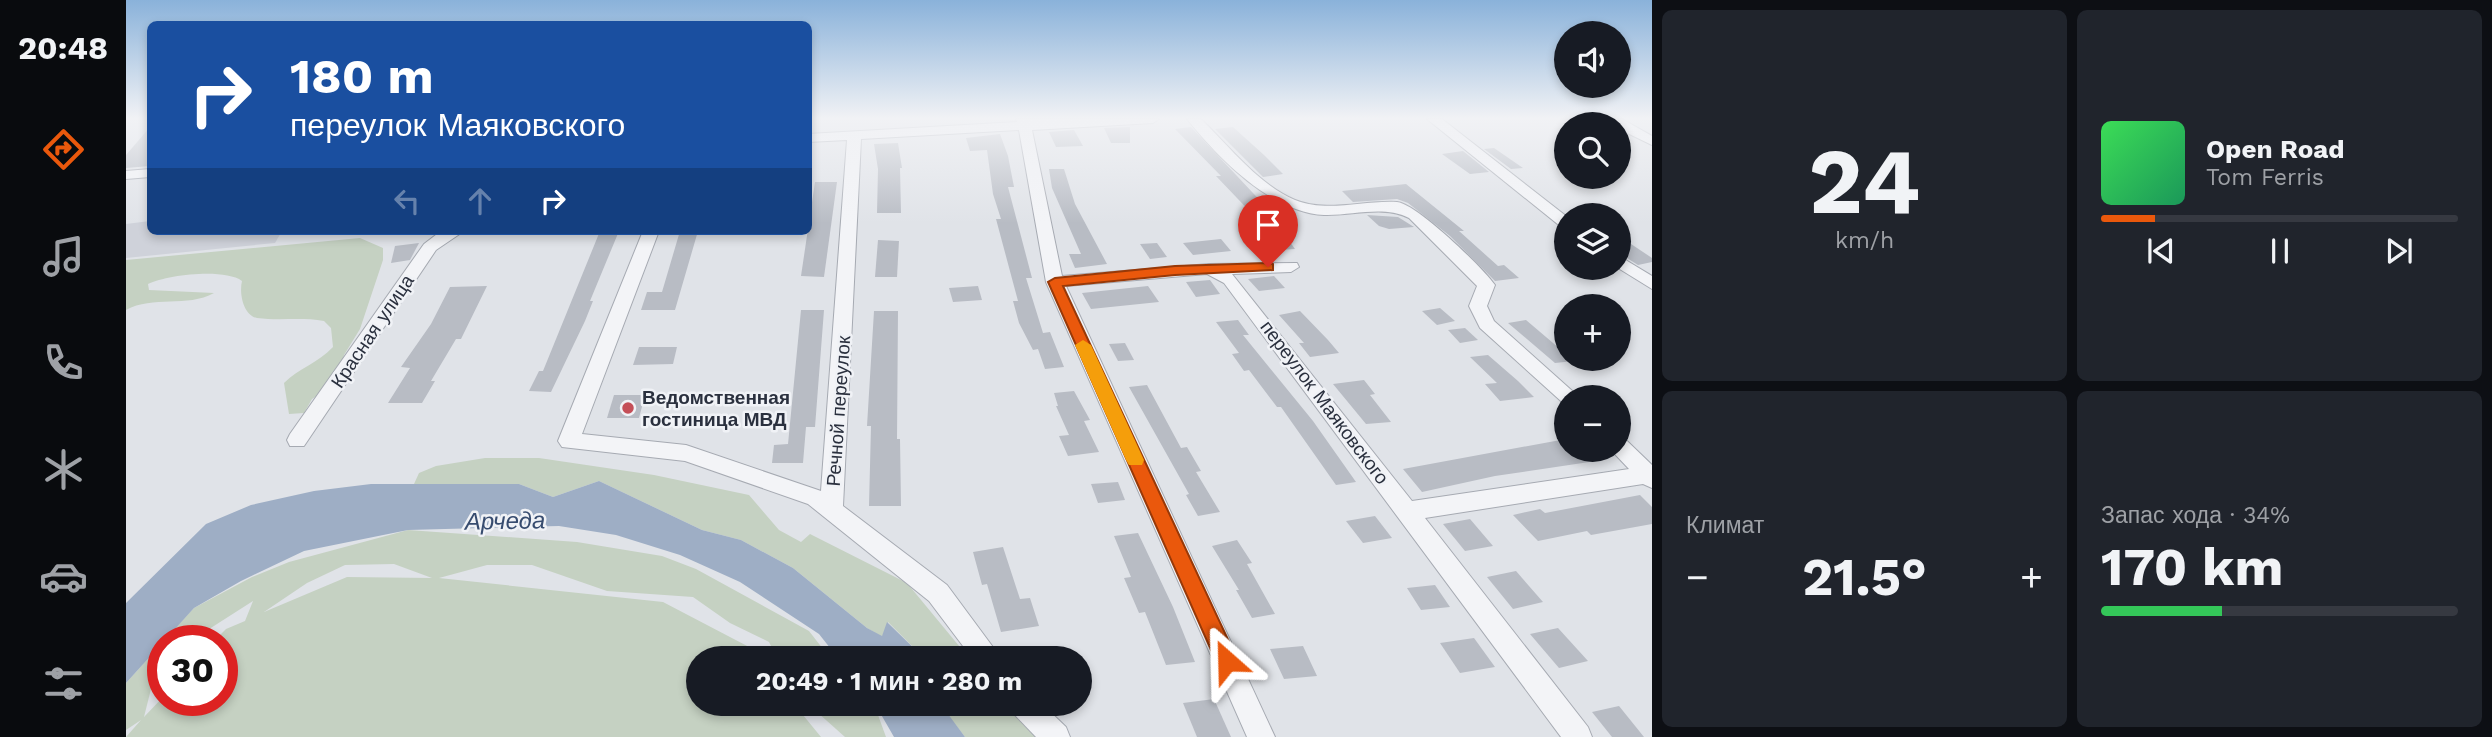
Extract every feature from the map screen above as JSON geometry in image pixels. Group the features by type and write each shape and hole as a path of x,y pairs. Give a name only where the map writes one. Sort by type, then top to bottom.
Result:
{"street":[{"name":"Речной переулок","path":"853,153 831,510 938,593 979,646"},
{"path":"1031,153 1055,282 1261,737"},
{"path":"1229,153 1256,180 1290,203 1323,210 1398,207 1414,215 1486,285 1478,306 1486,324 1555,385"},
{"path":"1477,153 1554,214"},
{"path":"126,175 147,173"},
{"name":"Красная улица","path":"297,440 430,247 445,235"},
{"path":"649,235 569,442 687,453 816,499 831,510"},
{"path":"1055,282 1209,269 1291,267"},
{"name":"переулок Маяковского","path":"1209,269 1230,279 1247,297 1299,374 1409,511 1578,737"},
{"path":"1631,269 1652,284"},
{"path":"1631,458 1650,477"},
{"path":"1409,511 1650,477"},
{"path":"1035,716 1056,737"}],"shaded area":[{"path":"147,221 147,235 280,235 275,243 126,258 126,224"}],"green space":[{"path":"360,238 383,248 383,260 360,329 344,355 340,381 312,399 304,413 289,414 284,383 333,347 331,328 324,321 252,316 243,303 242,281 234,277 209,274 157,281 148,284 149,290 214,293 193,300 147,303 126,310 126,260"},
{"path":"485,458 539,458 654,475 749,495 779,530 801,542 810,534 907,583 959,646 912,646 888,622 882,637 793,568 741,540 702,530 599,481 553,497 519,484 414,484 419,473 436,466"},
{"path":"408,530 577,542 662,556 696,569 809,631 821,646 771,646 769,642 730,623 693,597 607,591 532,565 487,565 439,578 663,602 747,646 686,646 686,716 804,716 821,737 126,737 141,720 126,730 126,683 147,660 147,705 144,717 147,714 147,716 238,716 238,625 236,625 245,621 253,601 215,625 178,625 194,608 252,577 289,562","holes":["394,564 432,578 347,577 264,612 307,583 345,565"]},
{"path":"821,716 878,716 886,737 845,737"},
{"path":"949,716 1015,716 1038,737 965,737"}],"water":[{"name":"Арчеда","path":"599,481 702,530 741,540 793,568 867,628 882,636 887,622 912,646 828,646 819,634 740,582 680,555 616,535 559,526 408,530 304,551 241,581 194,608 179,625 147,625 147,660 126,683 126,603 206,524 251,505 314,491 371,484 519,484 553,497"},
{"path":"882,716 949,716 965,737 894,737"}],"building":[{"path":"147,153 147,166 126,168 126,155"},
{"path":"876,153 900,153 901,213 877,213 878,169"},
{"path":"987,153 1007,153 1014,187 1008,187 1032,278 1026,278 1043,333 1050,332 1064,367 1045,369 1038,349 1033,350 1019,323 1013,301 1018,301 996,219 1001,219 993,194"},
{"path":"1199,153 1216,153 1285,227 1280,228 1295,249 1278,250 1258,220 1216,176 1221,176"},
{"path":"1239,153 1262,153 1283,174 1263,177"},
{"path":"1466,153 1489,172 1470,174 1442,154"},
{"path":"1490,153 1502,153 1523,168 1511,169"},
{"path":"1049,169 1064,169 1075,204 1107,264 1075,268 1069,254 1081,254 1052,188"},
{"path":"815,182 837,182 824,277 801,276 807,235 812,235"},
{"path":"1406,184 1464,231 1459,231 1498,266 1504,265 1519,278 1495,281 1450,236 1408,203 1397,199 1353,202 1342,191"},
{"path":"1367,215 1398,217 1414,227 1389,229 1379,226"},
{"path":"598,235 617,235 590,301 593,301 585,321 551,392 529,391 539,371 543,371"},
{"path":"679,235 697,235 675,310 641,310 647,292 662,292"},
{"path":"1221,239 1231,251 1193,255 1183,243"},
{"path":"878,240 899,241 897,277 875,277"},
{"path":"419,243 410,260 391,263 395,246"},
{"path":"1157,243 1167,257 1150,259 1140,244"},
{"path":"1631,244 1652,258 1652,262 1638,265 1631,261"},
{"path":"1274,276 1285,288 1259,291 1248,279"},
{"path":"1210,280 1220,294 1196,297 1186,282"},
{"path":"487,286 461,339 456,339 431,381 435,381 422,403 388,403 410,368 401,367 431,324 450,287"},
{"path":"978,286 982,300 953,302 949,288"},
{"path":"1148,286 1159,302 1091,309 1082,293"},
{"path":"1440,308 1455,321 1437,325 1422,311"},
{"path":"801,310 824,310 815,427 806,427 803,463 772,463 774,445 788,444"},
{"path":"874,311 898,311 897,439 900,439 901,506 869,506 871,426 867,426"},
{"path":"1300,311 1339,353 1310,357 1299,343 1304,343 1279,315"},
{"path":"1238,320 1249,335 1243,335 1313,421 1356,482 1336,485 1281,407 1277,407 1249,370 1244,371 1232,354 1239,353 1216,322"},
{"path":"1526,320 1554,344 1554,362 1508,323"},
{"path":"1465,328 1478,340 1460,343 1448,330"},
{"path":"1125,343 1134,360 1118,361 1109,344"},
{"path":"639,347 677,347 673,364 633,365"},
{"path":"1488,355 1534,397 1500,401 1485,384 1497,383 1470,357"},
{"path":"1364,380 1375,394 1370,395 1391,422 1366,424 1333,384"},
{"path":"1147,385 1181,448 1187,447 1201,471 1196,472 1220,512 1198,516 1186,495 1189,494 1129,387"},
{"path":"1074,391 1090,420 1084,421 1099,452 1068,456 1059,436 1069,435 1056,406 1054,393"},
{"path":"614,395 645,395 639,418 607,418"},
{"path":"1554,441 1554,462 1589,462 1495,476 1422,492 1403,469"},
{"path":"1118,482 1125,500 1098,503 1091,484"},
{"path":"1640,495 1652,507 1652,524 1591,535 1587,531 1538,541 1513,515 1540,509 1545,513"},
{"path":"1375,516 1392,538 1363,543 1346,521"},
{"path":"1470,519 1493,546 1465,551 1443,524"},
{"path":"1138,533 1173,607 1195,662 1166,665 1145,612 1139,613 1124,578 1131,577 1114,536"},
{"path":"1237,540 1252,563 1247,564 1275,614 1252,618 1236,590 1239,590 1212,546"},
{"path":"1003,547 1020,599 1030,598 1039,626 1001,632 987,584 982,585 973,552"},
{"path":"1516,571 1543,602 1513,609 1487,577"},
{"path":"1435,585 1450,607 1421,610 1407,588"},
{"path":"1558,628 1588,661 1559,668 1530,634"},
{"path":"1474,638 1495,667 1460,673 1440,643"},
{"path":"1303,646 1317,676 1284,679 1270,649"},
{"path":"1214,699 1231,737 1197,737 1183,703"},
{"path":"1619,706 1644,737 1612,737 1592,712"}],"slow traffic":[{"path":"1083,345 1135,460"}],"place":[{"name":"Ведомственная гостиница МВД","path":"628,408"}],"route":[{"path":"1227,661 1055,282 1175,271 1268,267"}]}
